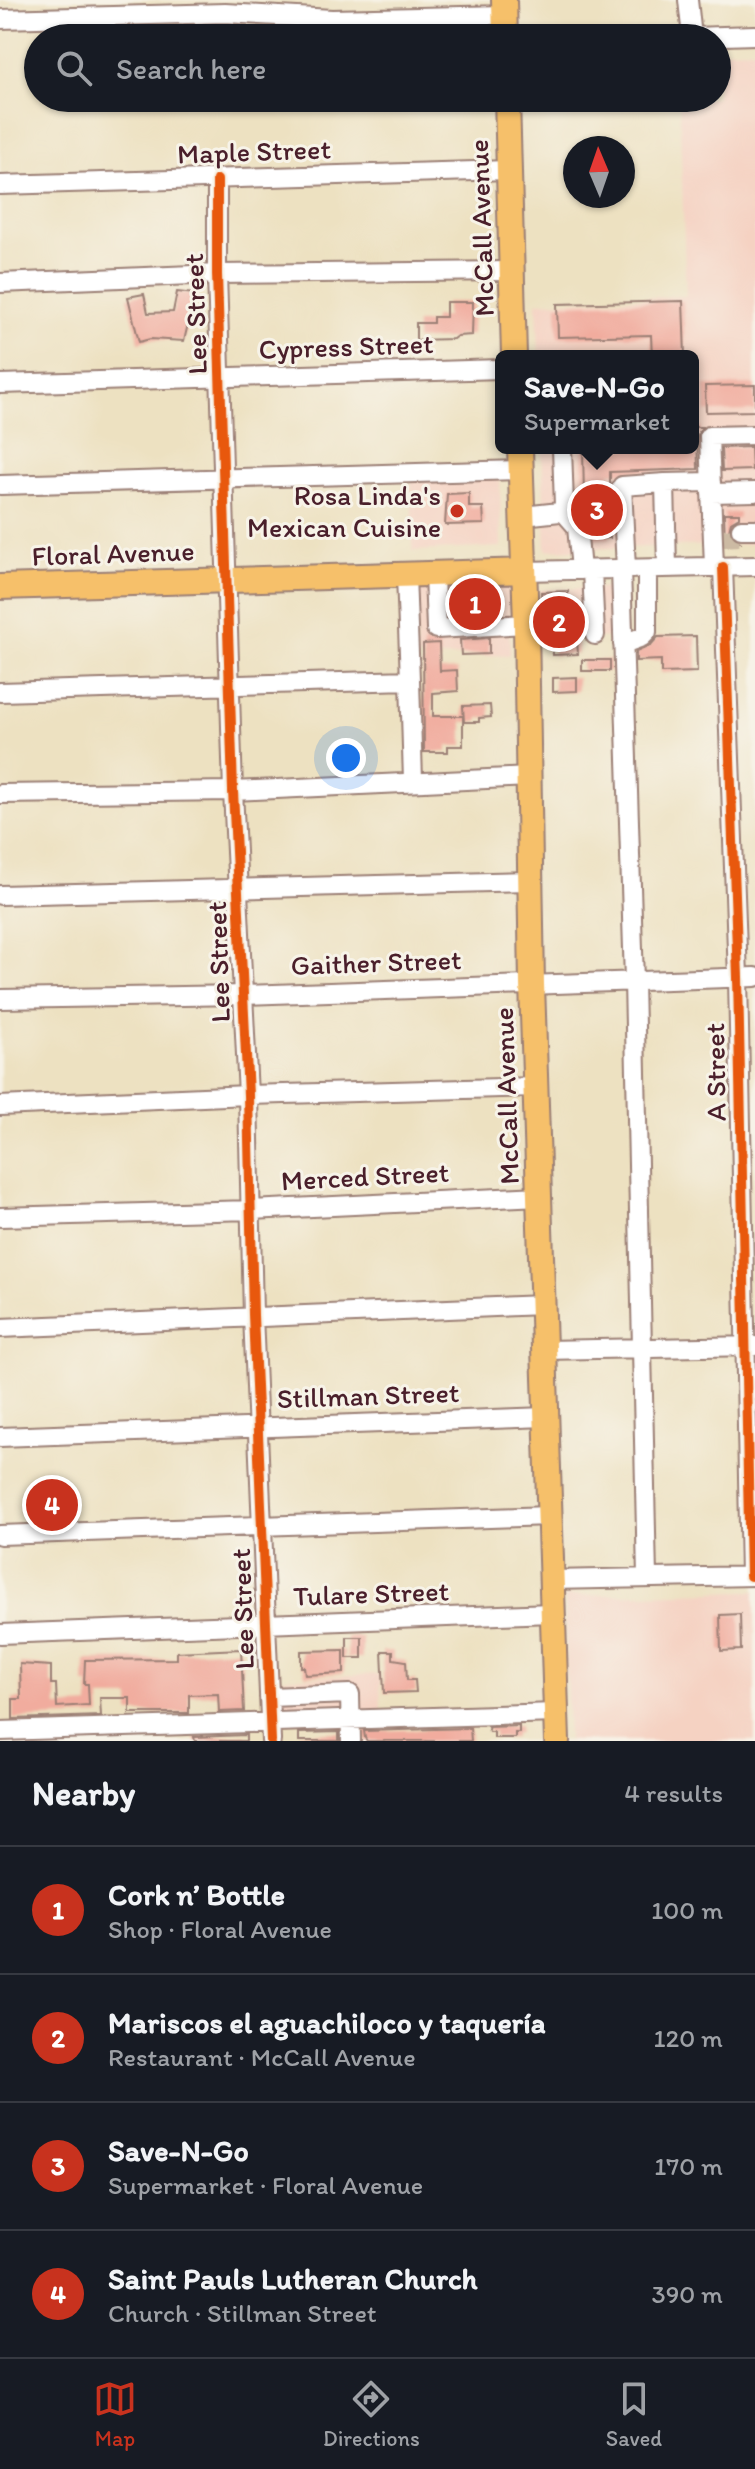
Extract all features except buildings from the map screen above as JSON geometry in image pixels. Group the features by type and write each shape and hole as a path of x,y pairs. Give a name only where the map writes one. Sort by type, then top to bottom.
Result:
{"main road":[{"name":"McCall Avenue","path":"507,112 514,350"},
{"name":"McCall Avenue","path":"520,459 532,984 557,1741"},
{"name":"Floral Avenue","path":"0,587 524,571"}],"street":[{"path":"688,0 691,24"},
{"path":"0,19 63,9 332,19 505,18"},
{"path":"731,36 755,35"},
{"name":"Maple Street","path":"0,185 509,170"},
{"name":"Lee Street","path":"217,180 217,274 233,791 248,1095 257,1427 271,1732"},
{"path":"0,283 217,274 512,271"},
{"name":"Cypress Street","path":"0,384 495,369"},
{"name":"A Street","path":"752,1576 746,977 709,436 755,435"},
{"path":"523,516 562,510 562,454"},
{"path":"0,485 224,478 520,459"},
{"path":"665,483 667,568"},
{"path":"647,1578 623,644 622,486 665,483 755,492"},
{"path":"562,510 577,527 595,635"},
{"name":"Floral Avenue","path":"524,571 755,566"},
{"path":"623,644 647,632 647,569"},
{"path":"434,574 436,629 526,624"},
{"path":"406,575 413,781"},
{"path":"0,692 410,680"},
{"path":"0,794 233,791 529,777"},
{"path":"0,895 531,881"},
{"name":"Gaither Street","path":"0,999 243,995 746,977"},
{"path":"0,1106 537,1087"},
{"name":"Merced Street","path":"0,1217 251,1210 540,1196"},
{"path":"0,1328 543,1305"},
{"path":"544,1350 750,1346"},
{"name":"Stillman Street","path":"0,1437 546,1417"},
{"path":"0,1535 549,1516"},
{"path":"550,1580 752,1576"},
{"name":"Tulare Street","path":"0,1634 551,1613"},
{"path":"269,1697 350,1694 351,1741"},
{"path":"0,1731 102,1735 271,1732 351,1720 556,1713"}],"shaded area":[{"path":"755,49 755,544 546,550 542,454 699,454 699,350 539,350 537,302 686,296 679,112 731,112 731,50"},
{"path":"500,476 501,547 413,551 411,478"},
{"path":"509,584 510,655 416,658 418,589"},
{"path":"623,587 625,637 537,639 540,590"},
{"path":"755,1591 755,1741 568,1741 565,1596"},
{"path":"380,1674 381,1713 285,1718 283,1678"}],"tunnel":[{"path":"721,538 741,537"}],"cycle path":[{"path":"217,180 217,274 233,791 248,1095 253,1315 271,1741"},
{"path":"723,567 738,977 750,1576"}],"place":[{"name":"Save-N-Go","path":"597,510"},
{"name":"Rosa Linda's Mexican Cuisine","path":"457,511"},
{"name":"Cork n’ Bottle","path":"475,604"},
{"name":"Mariscos el aguachiloco y taquería","path":"559,622"},
{"name":"Saint Pauls Lutheran Church","path":"52,1505"}]}
